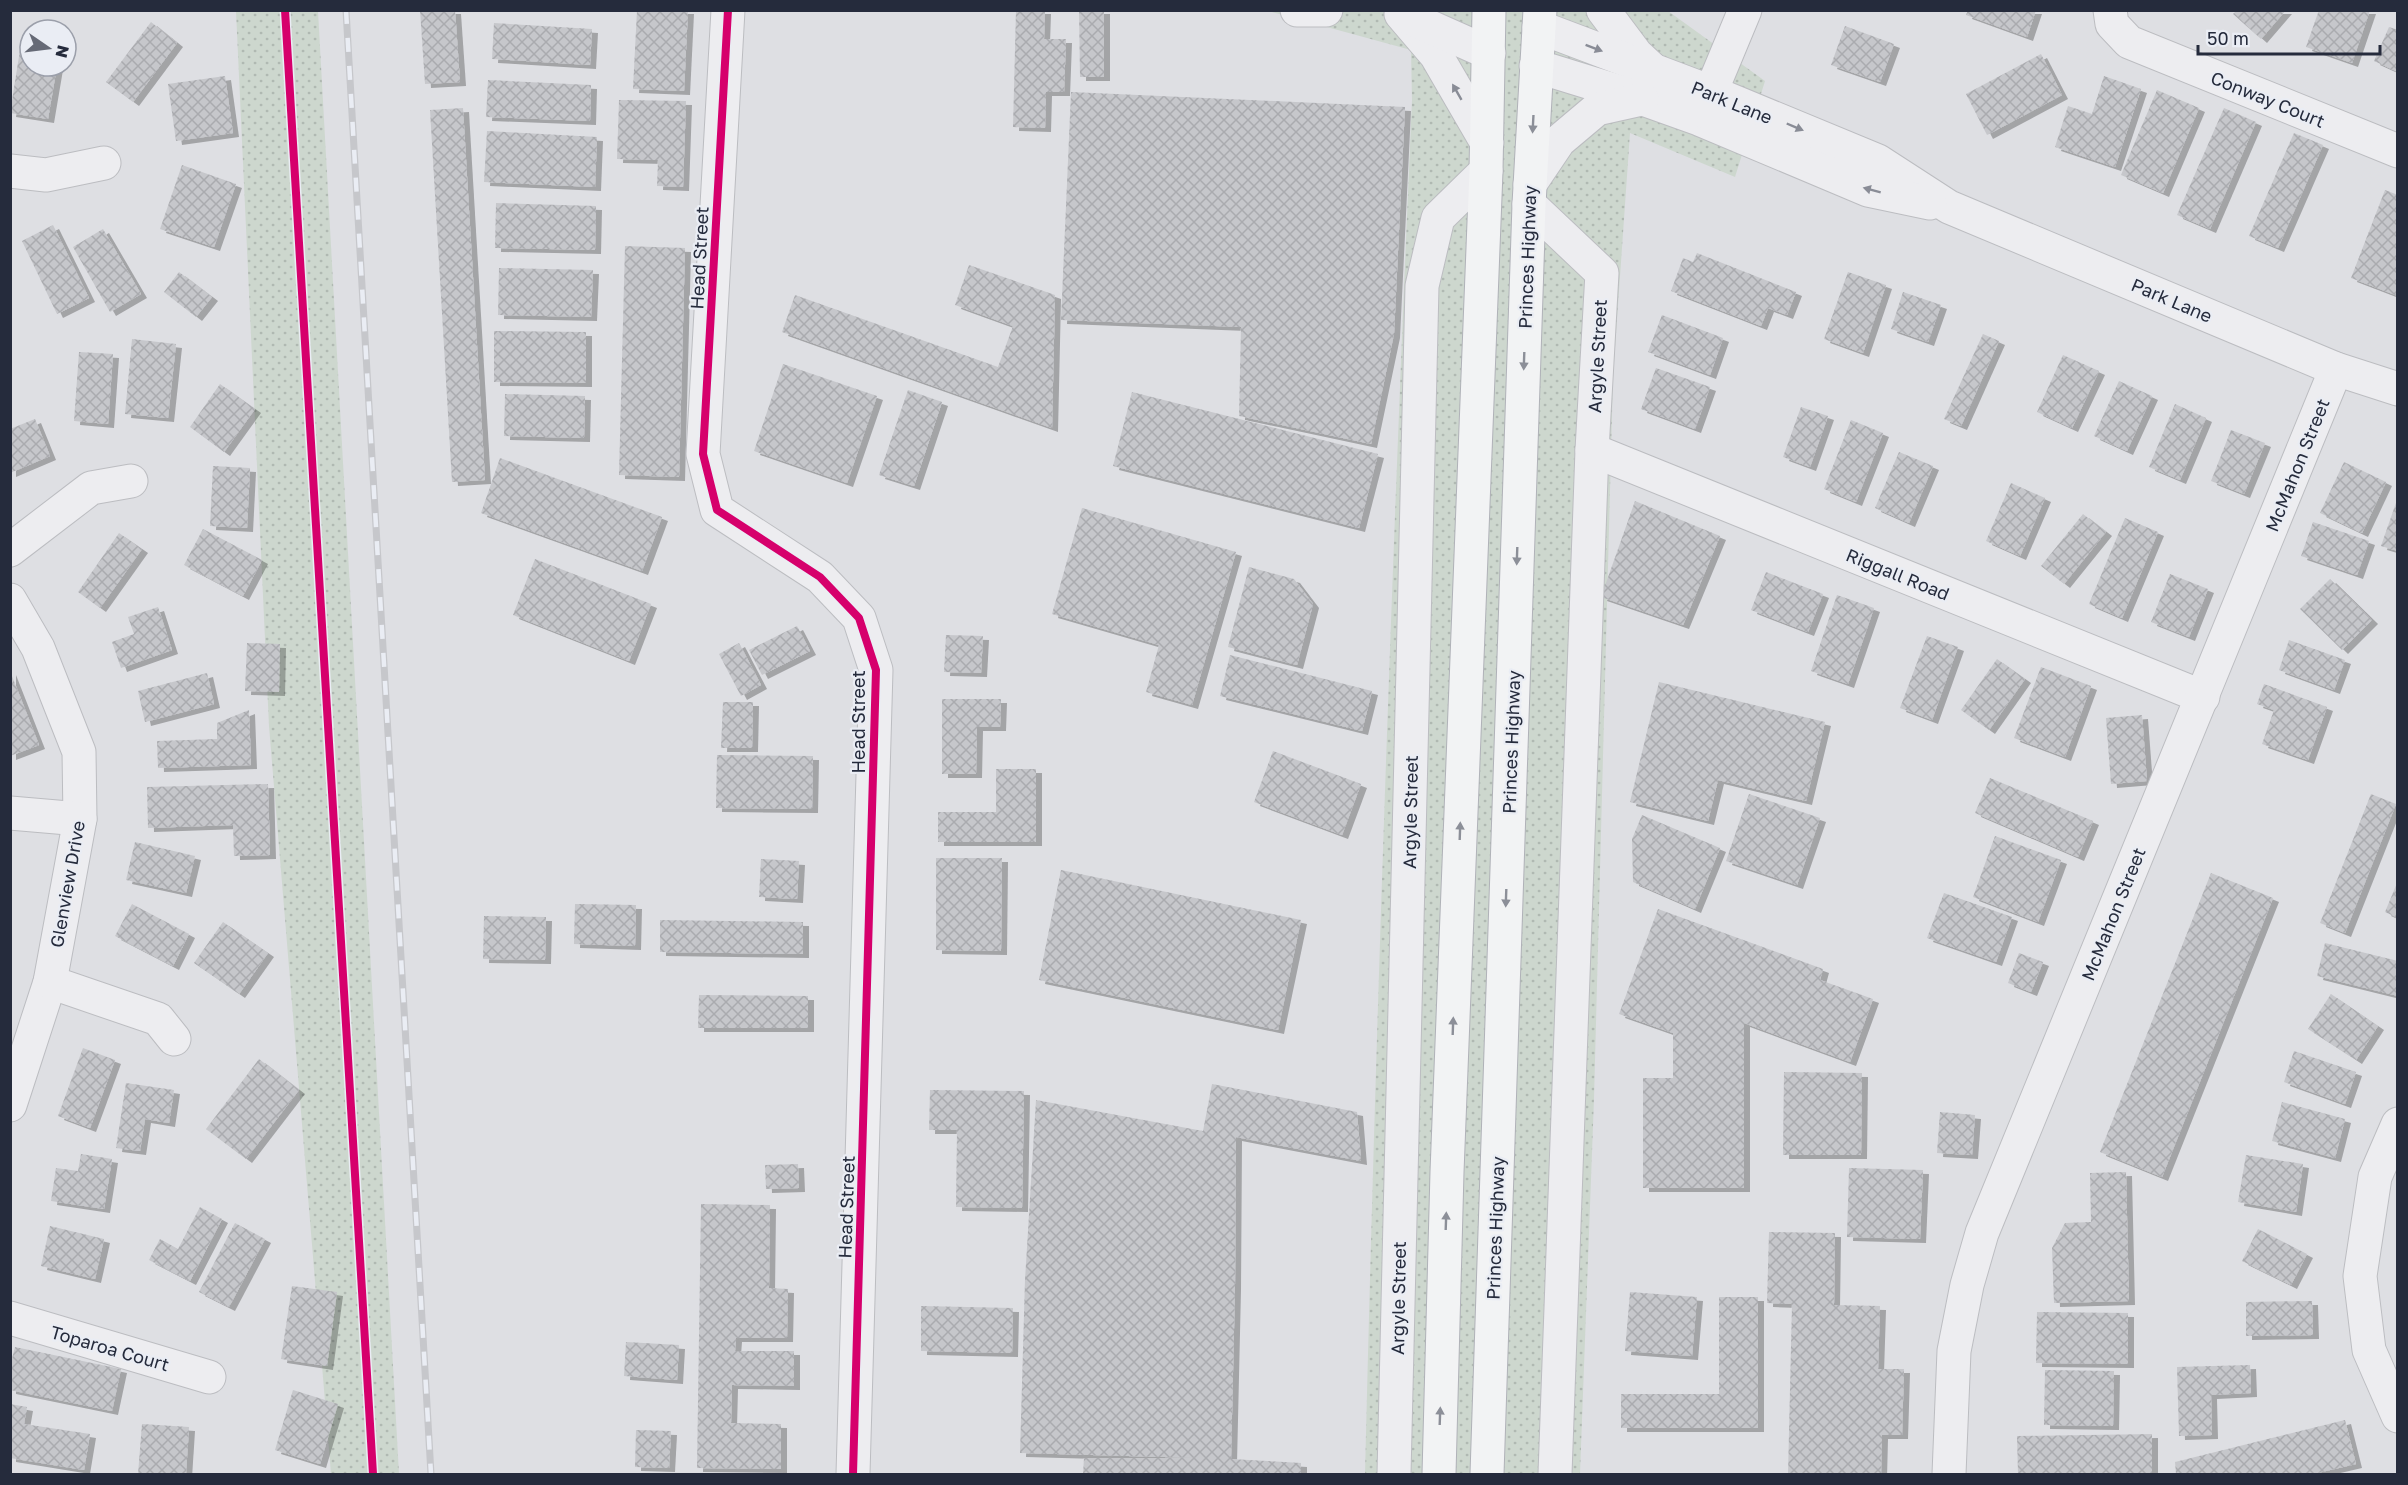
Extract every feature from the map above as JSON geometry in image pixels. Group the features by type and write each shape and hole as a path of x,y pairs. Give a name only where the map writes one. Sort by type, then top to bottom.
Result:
{"highway":[{"path":"1438,1474 1486,157 1489,11 1539,19"},
{"name":"Princes Highway","path":"1487,1474 1529,194 1539,19"},
{"path":"1488,53 1536,66"}],"street":[{"name":"Head Street","path":"728,10 703,454 717,510 820,577 859,618 876,670 853,1474"},
{"path":"1297,10 1326,10"},
{"path":"1529,194 1559,141 1597,110 1650,86 1636,54 1603,10"},
{"path":"1705,106 1745,10"},
{"path":"1396,12 1488,53"},
{"path":"1396,12 1436,56 1486,157"},
{"name":"Park Lane","path":"1539,19 1650,86"},
{"name":"Conway Court","path":"2106,21 2129,42 2397,151"},
{"name":"Park Lane","path":"1536,66 1650,86 1705,106 1868,190 1949,207 2336,369 2397,389"},
{"name":"Argyle Street","path":"1394,1474 1422,286 1438,218 1486,157"},
{"path":"10,171 46,175 104,163"},
{"name":"Argyle Street","path":"1529,194 1602,273 1592,450 1555,1474"},
{"name":"McMahon Street","path":"1949,1474 1954,1351 1967,1285 1982,1233 2336,369"},
{"name":"Riggall Road","path":"1592,450 2203,697"},
{"path":"10,550 91,488 131,481"},
{"name":"Glenview Drive","path":"10,600 38,648 79,752 80,819 50,982 10,1106"},
{"path":"10,813 80,819"},
{"path":"50,982 158,1019 174,1039"},
{"path":"2397,1124 2375,1178 2360,1276 2369,1350 2397,1416"},
{"name":"Toparoa Court","path":"10,1318 209,1377"}],"shaded area":[{"path":"236,11 318,11 399,1474 331,1474 269,726"},
{"path":"1268,11 1668,11 1765,81 1735,177 1630,133 1613,377 1594,1099 1580,1474 1365,1474 1385,787 1412,100 1411,50"}],"building":[{"path":"420,10 455,10 460,82 425,84"},
{"path":"637,10 688,10 684,91 633,89"},
{"path":"1016,10 1045,10 1044,39 1066,39 1064,92 1046,92 1045,128 1013,127"},
{"path":"1079,10 1104,10 1104,77 1080,77"},
{"path":"1968,10 2036,10 2027,37 1966,15"},
{"path":"2237,10 2286,10 2261,39 2233,14"},
{"path":"2319,10 2370,10 2352,63 2306,47"},
{"path":"151,22 177,43 133,102 106,82"},
{"path":"494,23 592,29 590,65 492,59"},
{"path":"1845,26 1894,44 1880,82 1831,65"},
{"path":"2389,27 2398,30 2398,72 2374,61"},
{"path":"2041,54 2062,95 1987,135 1966,94"},
{"path":"18,63 18,78 55,78 48,119 10,113"},
{"path":"225,76 233,133 176,141 168,84"},
{"path":"2104,76 2141,89 2115,167 2055,147 2068,106 2092,114"},
{"path":"488,80 591,85 590,121 486,117"},
{"path":"2157,90 2199,108 2163,193 2121,175"},
{"path":"1071,92 1405,107 1394,334 1371,444 1239,416 1241,327 1061,320"},
{"path":"619,100 686,101 683,187 657,186 658,160 617,159"},
{"path":"463,108 485,480 452,482 430,110"},
{"path":"2224,108 2256,122 2210,229 2177,215"},
{"path":"487,131 597,137 595,187 484,182"},
{"path":"2294,133 2323,145 2278,248 2249,236"},
{"path":"182,165 236,184 214,247 160,229"},
{"path":"2385,190 2398,195 2398,296 2351,278"},
{"path":"496,203 596,206 595,250 495,248"},
{"path":"53,225 89,298 57,314 22,241"},
{"path":"103,229 141,294 110,312 73,247"},
{"path":"625,246 685,248 679,477 619,475"},
{"path":"1697,253 1796,292 1787,315 1768,308 1761,326 1671,291 1683,258 1693,262"},
{"path":"969,265 1055,295 1052,428 782,332 795,295 998,367 1013,326 955,305"},
{"path":"499,268 593,270 591,317 498,315"},
{"path":"179,272 212,297 196,317 164,292"},
{"path":"1848,272 1886,285 1863,353 1824,339"},
{"path":"1903,292 1941,305 1928,342 1891,329"},
{"path":"1662,315 1723,338 1710,375 1648,352"},
{"path":"494,331 586,332 586,383 494,382"},
{"path":"1983,334 1999,341 1961,426 1944,419"},
{"path":"132,339 176,344 168,418 125,414"},
{"path":"79,352 113,354 108,424 74,421"},
{"path":"2063,355 2099,371 2072,428 2037,412"},
{"path":"783,364 877,396 847,483 754,451"},
{"path":"1656,368 1710,387 1695,429 1641,409"},
{"path":"2119,381 2152,396 2127,451 2094,436"},
{"path":"220,384 255,409 224,452 190,427"},
{"path":"908,390 942,402 914,486 879,475"},
{"path":"1132,392 1378,454 1359,528 1113,466"},
{"path":"505,394 585,396 584,438 504,436"},
{"path":"2175,404 2206,418 2180,480 2149,467"},
{"path":"1801,407 1828,416 1810,467 1783,457"},
{"path":"35,419 50,456 10,473 10,429"},
{"path":"1851,420 1883,433 1856,502 1824,489"},
{"path":"2231,430 2265,443 2244,494 2211,481"},
{"path":"1899,452 1933,466 1909,523 1875,508"},
{"path":"500,458 662,517 642,571 481,513"},
{"path":"2344,462 2386,482 2362,533 2320,513"},
{"path":"213,466 250,468 247,528 210,526"},
{"path":"2011,483 2045,498 2020,556 1986,541"},
{"path":"2398,497 2398,551 2381,546"},
{"path":"1635,501 1720,536 1683,625 1601,597"},
{"path":"1082,508 1236,552 1192,705 1146,692 1159,645 1052,614"},
{"path":"2083,514 2106,532 2064,584 2041,566"},
{"path":"2125,518 2158,532 2122,618 2089,604"},
{"path":"2313,522 2369,541 2357,575 2301,556"},
{"path":"203,529 262,560 243,596 184,565"},
{"path":"119,533 142,549 100,608 78,592"},
{"path":"535,559 651,604 629,661 513,615"},
{"path":"1249,567 1294,579 1313,604 1297,665 1228,647"},
{"path":"1766,572 1823,594 1808,632 1751,610"},
{"path":"2170,574 2208,589 2189,637 2151,622"},
{"path":"2330,579 2372,620 2342,650 2300,609"},
{"path":"1837,595 1874,608 1848,684 1811,671"},
{"path":"158,607 172,650 121,668 112,642 134,634 128,617"},
{"path":"797,626 810,651 762,675 749,650"},
{"path":"946,635 983,636 981,673 944,672"},
{"path":"1927,636 1958,647 1932,720 1900,708"},
{"path":"2289,640 2345,660 2334,690 2279,670"},
{"path":"247,643 280,644 279,692 245,691"},
{"path":"739,643 761,685 741,696 719,654"},
{"path":"1230,655 1372,691 1362,731 1220,696"},
{"path":"1997,659 2025,679 1989,730 1961,710"},
{"path":"2041,667 2091,686 2065,757 2014,738"},
{"path":"10,671 39,745 10,756"},
{"path":"207,673 214,704 145,722 138,691"},
{"path":"1659,682 1825,722 1806,801 1718,780 1708,821 1630,802"},
{"path":"2264,684 2327,707 2308,760 2262,744 2274,710 2257,704"},
{"path":"942,699 1001,699 1000,727 977,727 976,774 942,774"},
{"path":"723,702 753,702 752,748 721,748"},
{"path":"249,710 251,765 158,768 157,741 217,739 217,723"},
{"path":"2142,715 2147,781 2111,784 2106,718"},
{"path":"1273,751 1361,784 1342,835 1254,802"},
{"path":"717,755 813,756 812,809 716,808"},
{"path":"996,769 1036,769 1036,842 938,842 938,812 996,812"},
{"path":"1990,778 2093,821 2078,857 1975,813"},
{"path":"268,784 270,855 234,856 233,825 148,828 147,787"},
{"path":"1749,794 1820,818 1797,885 1726,861"},
{"path":"2371,794 2396,804 2345,933 2320,923"},
{"path":"1642,815 1720,848 1695,909 1633,882 1632,839"},
{"path":"1995,836 2061,860 2038,922 1973,897"},
{"path":"135,842 195,856 186,893 126,880"},
{"path":"936,858 1002,858 1001,951 936,950"},
{"path":"761,859 799,861 797,899 759,897"},
{"path":"1061,870 1301,920 1278,1030 1039,980"},
{"path":"2211,873 2273,898 2162,1177 2100,1152"},
{"path":"2398,883 2398,918 2385,912"},
{"path":"1944,893 2012,917 1996,962 1927,938"},
{"path":"132,904 189,934 173,966 115,936"},
{"path":"575,904 636,905 635,946 574,944"},
{"path":"1658,909 1823,969 1820,980 1873,999 1850,1062 1744,1023 1744,1188 1643,1188 1643,1078 1673,1078 1673,1033 1619,1014"},
{"path":"484,916 546,917 545,960 483,959"},
{"path":"660,920 803,922 803,954 660,952"},
{"path":"223,922 268,953 239,994 194,963"},
{"path":"2325,943 2398,961 2398,996 2317,976"},
{"path":"2019,953 2043,962 2031,992 2008,983"},
{"path":"2331,994 2378,1026 2356,1060 2308,1029"},
{"path":"699,995 808,996 808,1028 698,1028"},
{"path":"83,1048 115,1060 90,1128 58,1116"},
{"path":"2294,1051 2356,1072 2345,1104 2284,1082"},
{"path":"259,1059 299,1090 246,1159 206,1129"},
{"path":"1784,1072 1862,1073 1861,1155 1783,1155"},
{"path":"126,1083 174,1090 169,1123 145,1119 140,1151 116,1148"},
{"path":"1212,1084 1357,1112 1361,1161 1236,1137 1231,1459 1301,1463 1301,1474 1083,1474 1084,1458 1200,1458 1020,1453 1025,1280 1036,1100 1203,1131"},
{"path":"930,1090 1024,1091 1022,1208 956,1207 957,1130 929,1130"},
{"path":"2282,1102 2345,1119 2335,1158 2272,1141"},
{"path":"1940,1112 1975,1115 1972,1155 1937,1153"},
{"path":"81,1154 112,1159 104,1209 51,1201 56,1168 78,1171"},
{"path":"2246,1155 2303,1164 2296,1212 2238,1202"},
{"path":"798,1164 799,1188 766,1189 765,1165"},
{"path":"1849,1168 1923,1170 1920,1239 1847,1237"},
{"path":"2126,1172 2129,1301 2054,1303 2052,1248 2065,1223 2091,1222 2090,1173"},
{"path":"701,1204 770,1205 769,1288 788,1289 787,1338 736,1338 735,1351 794,1351 794,1386 732,1385 731,1423 781,1424 781,1469 697,1468"},
{"path":"200,1207 222,1219 190,1281 149,1260 160,1239 178,1249"},
{"path":"235,1223 265,1239 229,1307 199,1292"},
{"path":"50,1226 104,1239 95,1279 41,1266"},
{"path":"2258,1229 2307,1254 2291,1285 2242,1261"},
{"path":"1769,1232 1835,1233 1834,1305 1880,1306 1878,1369 1904,1369 1902,1435 1882,1435 1881,1474 1788,1474 1792,1304 1767,1303"},
{"path":"292,1286 337,1292 327,1366 281,1359"},
{"path":"1630,1292 1697,1297 1692,1356 1625,1351"},
{"path":"1719,1297 1758,1297 1758,1428 1621,1428 1621,1394 1719,1394"},
{"path":"2312,1301 2313,1335 2246,1336 2246,1302"},
{"path":"921,1306 1013,1308 1012,1353 921,1351"},
{"path":"2037,1312 2128,1313 2128,1364 2036,1363"},
{"path":"626,1342 679,1345 677,1380 624,1376"},
{"path":"15,1347 121,1369 112,1411 10,1390 10,1366"},
{"path":"2250,1365 2251,1393 2211,1395 2212,1435 2179,1436 2177,1367"},
{"path":"2045,1370 2114,1371 2113,1426 2044,1425"},
{"path":"293,1390 338,1404 320,1464 275,1450"},
{"path":"10,1404 27,1407 24,1424 90,1434 84,1470 10,1458"},
{"path":"2345,1420 2356,1464 2313,1474 2176,1474 2175,1462"},
{"path":"142,1424 189,1427 186,1474 138,1474"},
{"path":"636,1430 671,1431 669,1468 635,1467"},
{"path":"2152,1434 2152,1474 2018,1474 2017,1436"}],"railway":[{"path":"346,10 431,1474"}],"cycle path":[{"path":"285,10 373,1474"},
{"path":"728,10 703,454 717,510 820,577 859,618 876,670 853,1474"}]}
